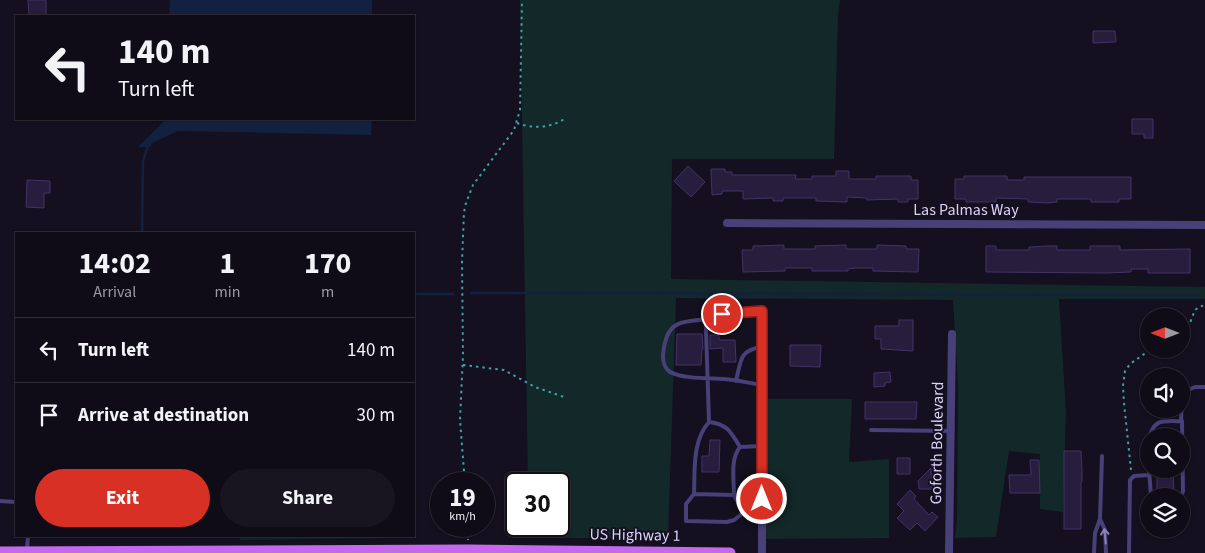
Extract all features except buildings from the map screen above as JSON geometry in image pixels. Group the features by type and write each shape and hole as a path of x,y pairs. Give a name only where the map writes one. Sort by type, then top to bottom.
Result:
{"main road":[{"name":"US Highway 1","path":"0,552 468,550 730,553"}],"street":[{"name":"Las Palmas Way","path":"727,223 1205,225"},
{"path":"762,311 762,553"},
{"name":"Goforth Boulevard","path":"949,553 952,334"}],"lane":[{"path":"743,513 734,520 727,522 686,521 686,504 694,494 696,448 703,429 709,422 707,320 710,314 762,311"},
{"path":"707,320 674,325 667,336 663,357 665,366 669,371 680,375 762,385"},
{"path":"736,381 741,362 747,351 762,347"},
{"path":"1183,488 1182,401 1186,391 1195,387 1205,388"},
{"path":"709,422 720,423 726,427 740,447"},
{"path":"1154,428 1160,422 1181,422"},
{"path":"871,430 951,431"},
{"path":"762,446 740,447 736,451 734,460 734,495 743,513 751,517 762,517"},
{"path":"1094,553 1095,533 1100,519 1102,456"},
{"path":"1129,553 1130,484 1134,476 1140,476"},
{"path":"694,494 734,495"},
{"path":"0,502 15,502"},
{"path":"1100,519 1105,530 1106,553"},
{"path":"27,551 28,537"}],"path":[{"path":"464,472 460,420 463,365 462,239 466,203 473,186 508,139 517,123 520,110 522,0"},
{"path":"517,123 526,126 542,126 551,125 564,119"},
{"path":"1190,323 1195,310 1205,305"},
{"path":"1132,478 1123,380 1125,371 1130,364 1140,357"},
{"path":"463,365 504,370 535,388 564,397"},
{"path":"467,537 468,550"}],"green space":[{"path":"520,0 840,0 834,159 672,159 671,279 1205,287 1205,299 1059,299 1066,412 1063,512 1040,509 1040,454 1009,451 996,537 955,538 957,520 958,385 953,300 676,298 668,538 528,538 570,537 570,472 528,472"},
{"path":"767,399 852,399 849,462 889,459 889,538 766,539"},
{"path":"240,537 402,537 402,538 240,540"}],"water":[{"path":"170,0 372,0 372,15 169,15"},
{"path":"165,120 372,120 371,135 178,131 152,143 150,147 138,147"}],"waterway":[{"path":"142,232 143,161 148,146"},
{"path":"471,293 1199,295"},
{"path":"415,294 453,294"}],"route":[{"path":"722,314 762,311 762,499"}]}
